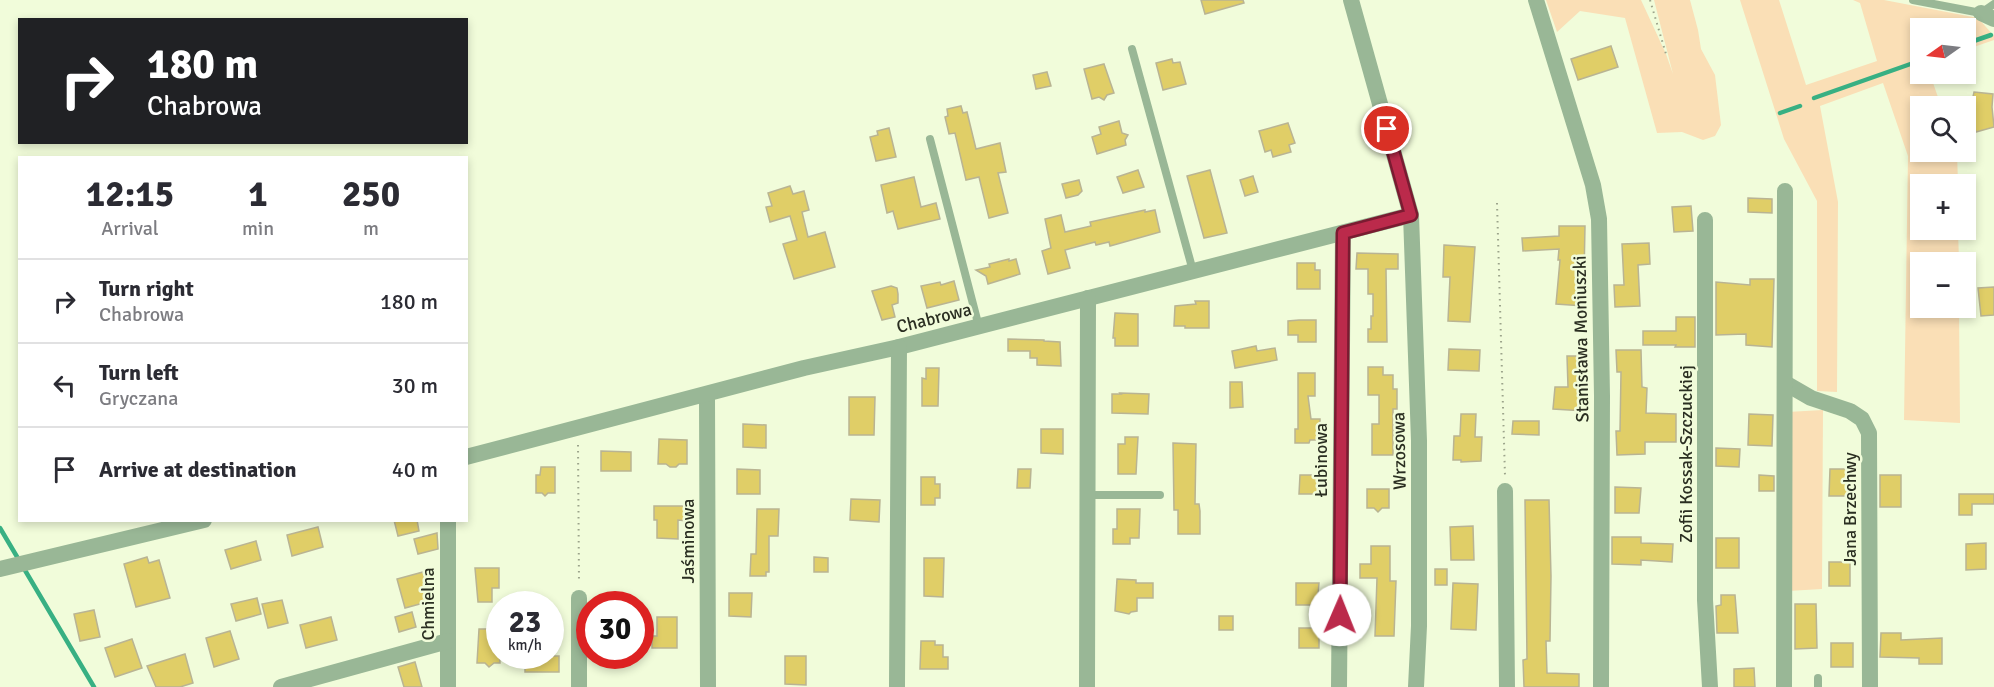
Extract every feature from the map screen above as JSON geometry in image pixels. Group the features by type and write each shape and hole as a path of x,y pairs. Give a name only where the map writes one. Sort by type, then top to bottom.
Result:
{"street":[{"name":"Wrzosowa","path":"1351,0 1411,215 1419,441 1419,626 1416,687"},
{"name":"Stanisława Moniuszki","path":"1536,0 1593,185 1599,219 1602,396 1601,687"},
{"path":"1784,687 1785,191"},
{"name":"Chabrowa","path":"468,457 804,368 979,327 1411,215"},
{"name":"Zofii Kossak-Szczuckiej","path":"1705,220 1705,600 1710,687"},
{"name":"Łubinowa","path":"1339,687 1343,233"},
{"path":"1087,687 1088,298"},
{"path":"897,687 899,347"},
{"name":"Jana Brzechwy","path":"1785,383 1811,398 1850,411 1862,418 1869,433 1870,687"},
{"name":"Jaśminowa","path":"707,395 708,687"},
{"path":"1505,491 1507,687"},
{"path":"0,569 196,522"},
{"name":"Chmielna","path":"448,522 448,687"},
{"path":"281,687 448,641"},
{"path":"579,669 579,687"}],"lane":[{"path":"1913,0 1990,12"},
{"path":"1132,49 1193,271"},
{"path":"930,139 979,327"},
{"path":"1087,495 1160,495"}],"path":[{"path":"1650,0 1666,54"},
{"path":"1497,203 1505,491"},
{"path":"578,427 579,591"}],"shaded area":[{"path":"1546,0 1641,0 1673,74 1654,0 1690,0 1701,49 1715,75 1721,125 1715,136 1703,140 1682,132 1657,133 1625,18 1580,11 1557,32"},
{"path":"1740,0 1779,0 1806,85 1877,61 1860,3 1853,0 1884,0 1978,18 1994,36 1994,40 1976,46 1976,18 1910,18 1910,84 1933,84 1938,96 1910,96 1910,162 1957,162 1958,174 1910,174 1910,240 1958,240 1959,252 1910,252 1910,318 1959,318 1960,423 1904,420 1908,156 1883,83 1820,106 1838,202 1837,392 1817,391 1817,201 1784,139"},
{"path":"1823,410 1822,589 1788,591 1787,412"}],"building":[{"path":"1201,0 1243,0 1244,3 1205,14"},
{"path":"1611,46 1618,67 1578,80 1571,59"},
{"path":"1172,59 1173,63 1180,62 1186,84 1163,90 1156,63"},
{"path":"1104,64 1114,93 1107,95 1104,100 1099,97 1092,99 1084,69"},
{"path":"1047,72 1051,86 1036,89 1033,75"},
{"path":"1974,92 1993,94 1994,127 1976,132 1976,96 1973,96"},
{"path":"961,106 963,113 967,112 976,149 1000,143 1006,172 998,173 1008,213 989,218 979,177 966,180 955,133 949,134 945,117 948,116 947,109"},
{"path":"1119,121 1122,133 1128,135 1125,140 1126,145 1097,154 1092,137 1101,134 1099,127"},
{"path":"1288,123 1295,143 1289,145 1291,152 1273,157 1271,150 1265,152 1259,131"},
{"path":"889,128 896,157 876,161 870,137 878,135 877,131"},
{"path":"1138,170 1144,187 1123,193 1117,177"},
{"path":"1210,170 1227,233 1204,238 1187,176"},
{"path":"1253,176 1258,192 1245,196 1240,180"},
{"path":"914,177 921,207 936,203 940,219 898,229 893,211 887,213 881,185"},
{"path":"1079,180 1082,191 1078,195 1066,198 1062,184"},
{"path":"790,186 793,194 804,191 809,210 802,212 808,237 825,232 835,267 794,279 783,244 797,240 790,216 770,222 766,207 772,206 768,193"},
{"path":"1748,198 1772,199 1772,213 1748,212"},
{"path":"1691,206 1693,231 1674,232 1672,207"},
{"path":"1145,210 1145,212 1155,210 1160,232 1110,246 1109,242 1096,245 1095,242 1065,250 1070,268 1048,274 1042,251 1051,248 1045,219 1061,215 1065,232 1091,226 1090,222"},
{"path":"1559,226 1585,226 1584,277 1587,278 1584,306 1556,304 1559,249 1523,251 1522,238 1559,236"},
{"path":"1649,243 1650,264 1638,265 1640,306 1615,307 1614,285 1624,285 1622,244"},
{"path":"1444,245 1475,247 1470,322 1448,321 1450,277 1443,277"},
{"path":"1357,253 1398,254 1398,269 1386,269 1387,342 1368,342 1368,329 1371,329 1371,316 1373,316 1373,294 1368,294 1368,269 1356,269"},
{"path":"1009,259 1009,261 1016,259 1020,274 988,284 986,276 976,270 990,267 989,264"},
{"path":"1297,263 1315,263 1315,270 1320,270 1320,289 1297,289"},
{"path":"1750,279 1774,279 1772,347 1746,345 1746,334 1716,335 1716,282 1750,285"},
{"path":"954,281 959,300 927,308 921,286 940,282 941,285"},
{"path":"891,286 897,288 898,294 898,303 892,305 895,317 882,320 872,291"},
{"path":"1994,287 1994,315 1981,316 1978,288"},
{"path":"1195,301 1209,301 1209,328 1174,326 1175,306 1196,304"},
{"path":"1115,313 1138,314 1138,346 1115,346 1115,338 1113,338"},
{"path":"1676,317 1695,317 1695,347 1643,345 1643,331 1676,331"},
{"path":"1316,320 1316,342 1298,342 1298,335 1288,335 1288,321"},
{"path":"1008,339 1060,342 1061,366 1037,365 1037,358 1030,358 1030,351 1008,351"},
{"path":"1256,346 1257,351 1275,348 1277,360 1235,368 1232,351"},
{"path":"1449,349 1480,350 1479,371 1448,370"},
{"path":"1616,350 1641,350 1642,387 1647,388 1646,413 1676,414 1676,442 1645,442 1645,454 1617,455 1616,431 1620,431 1621,372 1617,372"},
{"path":"1567,356 1584,356 1585,411 1553,409 1555,387 1568,387"},
{"path":"1368,367 1383,367 1383,375 1393,375 1393,389 1397,389 1397,409 1393,409 1393,455 1372,455 1372,424 1379,424 1379,395 1368,395"},
{"path":"926,368 939,368 938,406 922,406 922,378 926,379"},
{"path":"1298,373 1315,373 1315,396 1308,396 1311,419 1320,419 1320,440 1310,440 1309,443 1295,443 1295,429 1298,429"},
{"path":"1230,382 1242,382 1243,407 1230,408"},
{"path":"1112,394 1149,394 1148,414 1112,413"},
{"path":"849,397 875,397 874,435 849,435"},
{"path":"1461,414 1476,414 1475,437 1482,437 1481,461 1453,460 1454,436 1460,436"},
{"path":"1749,414 1773,415 1772,446 1748,445"},
{"path":"1513,421 1539,421 1539,435 1512,434"},
{"path":"743,424 766,425 766,448 743,447"},
{"path":"1041,429 1063,429 1063,454 1041,453"},
{"path":"1125,437 1138,437 1136,474 1118,474 1118,444 1125,444"},
{"path":"659,439 687,440 687,464 670,467 666,464 658,464"},
{"path":"1173,443 1196,444 1195,504 1199,504 1200,534 1178,534 1178,510 1174,510"},
{"path":"1716,448 1740,449 1739,467 1716,466"},
{"path":"601,451 631,452 631,471 601,471"},
{"path":"541,467 555,467 555,493 548,493 545,496 542,493 536,493 536,475 540,475"},
{"path":"737,469 760,470 760,494 737,494"},
{"path":"1018,469 1031,469 1030,488 1017,488"},
{"path":"1830,469 1853,469 1853,496 1829,496"},
{"path":"1300,475 1319,475 1319,494 1299,494"},
{"path":"1759,475 1774,476 1774,491 1759,491"},
{"path":"1880,475 1901,475 1901,507 1880,507"},
{"path":"921,477 935,477 935,484 940,484 940,498 935,498 935,505 921,505"},
{"path":"1615,487 1641,488 1639,513 1615,513"},
{"path":"1367,489 1389,489 1389,508 1382,508 1378,512 1374,508 1367,508"},
{"path":"1959,494 1994,494 1994,504 1972,504 1972,515 1959,515"},
{"path":"851,499 880,500 879,522 850,520"},
{"path":"1525,500 1549,500 1551,576 1550,641 1546,641 1547,673 1579,674 1579,687 1524,687 1523,660 1527,659"},
{"path":"654,506 687,506 687,521 678,520 678,539 657,538"},
{"path":"757,509 779,509 778,536 769,536 769,572 766,572 766,576 750,576 751,554 756,554"},
{"path":"1117,509 1140,509 1139,538 1130,538 1130,544 1113,544 1113,529 1117,529"},
{"path":"394,522 417,522 419,531 398,536"},
{"path":"1473,526 1474,560 1451,560 1450,527"},
{"path":"318,527 323,547 292,556 287,535"},
{"path":"437,533 438,549 418,554 414,539"},
{"path":"1612,537 1641,537 1641,543 1673,544 1672,562 1641,560 1641,565 1612,564"},
{"path":"1716,538 1739,538 1739,568 1716,568"},
{"path":"256,541 261,560 231,569 225,550"},
{"path":"1986,543 1986,569 1966,570 1966,544"},
{"path":"1371,546 1390,546 1390,581 1396,581 1394,636 1375,636 1377,578 1360,578 1360,564 1371,564"},
{"path":"147,557 149,563 159,560 170,598 136,607 124,564"},
{"path":"814,557 828,558 828,572 814,572"},
{"path":"924,558 944,558 943,597 924,596"},
{"path":"1829,562 1850,562 1850,586 1829,586"},
{"path":"475,568 499,568 499,588 486,591 486,602 478,602"},
{"path":"1435,569 1447,569 1447,585 1435,585"},
{"path":"423,572 431,601 405,608 397,579"},
{"path":"1117,579 1136,580 1136,583 1153,583 1153,598 1137,598 1137,611 1129,614 1115,611"},
{"path":"1296,583 1319,583 1317,605 1296,605"},
{"path":"1453,583 1478,584 1476,630 1451,629"},
{"path":"729,593 752,593 751,617 729,616"},
{"path":"1721,595 1735,595 1738,633 1717,633 1716,606 1721,605"},
{"path":"257,598 261,614 236,621 231,604"},
{"path":"282,600 288,623 268,628 262,604"},
{"path":"1795,604 1816,604 1817,648 1795,649"},
{"path":"94,610 100,637 80,641 74,614"},
{"path":"412,612 416,627 399,632 395,617"},
{"path":"1219,616 1233,616 1233,630 1219,630"},
{"path":"331,617 337,640 306,648 300,625"},
{"path":"657,617 677,617 677,648 654,648 654,636 657,636"},
{"path":"1299,628 1319,628 1319,648 1299,648"},
{"path":"479,629 486,629 486,664 477,663"},
{"path":"230,631 239,659 214,667 206,638"},
{"path":"1881,633 1901,633 1901,640 1942,638 1942,664 1919,664 1919,658 1880,657"},
{"path":"132,639 142,668 115,677 105,648"},
{"path":"921,641 935,641 935,645 943,645 943,657 948,657 948,669 920,669"},
{"path":"1831,643 1853,643 1853,667 1831,667"},
{"path":"185,654 193,683 180,687 156,687 147,666"},
{"path":"785,656 806,656 806,685 785,684"},
{"path":"415,662 422,687 404,687 398,667"},
{"path":"1754,668 1755,687 1734,687 1734,669"},
{"path":"525,669 559,669 559,672 525,672"}],"waterway":[{"path":"1976,40 1991,35"},
{"path":"1814,98 1910,64"},
{"path":"1780,113 1800,106"},
{"path":"0,528 94,687"}],"route":[{"path":"1340,615 1343,233 1411,215 1387,129"}]}
